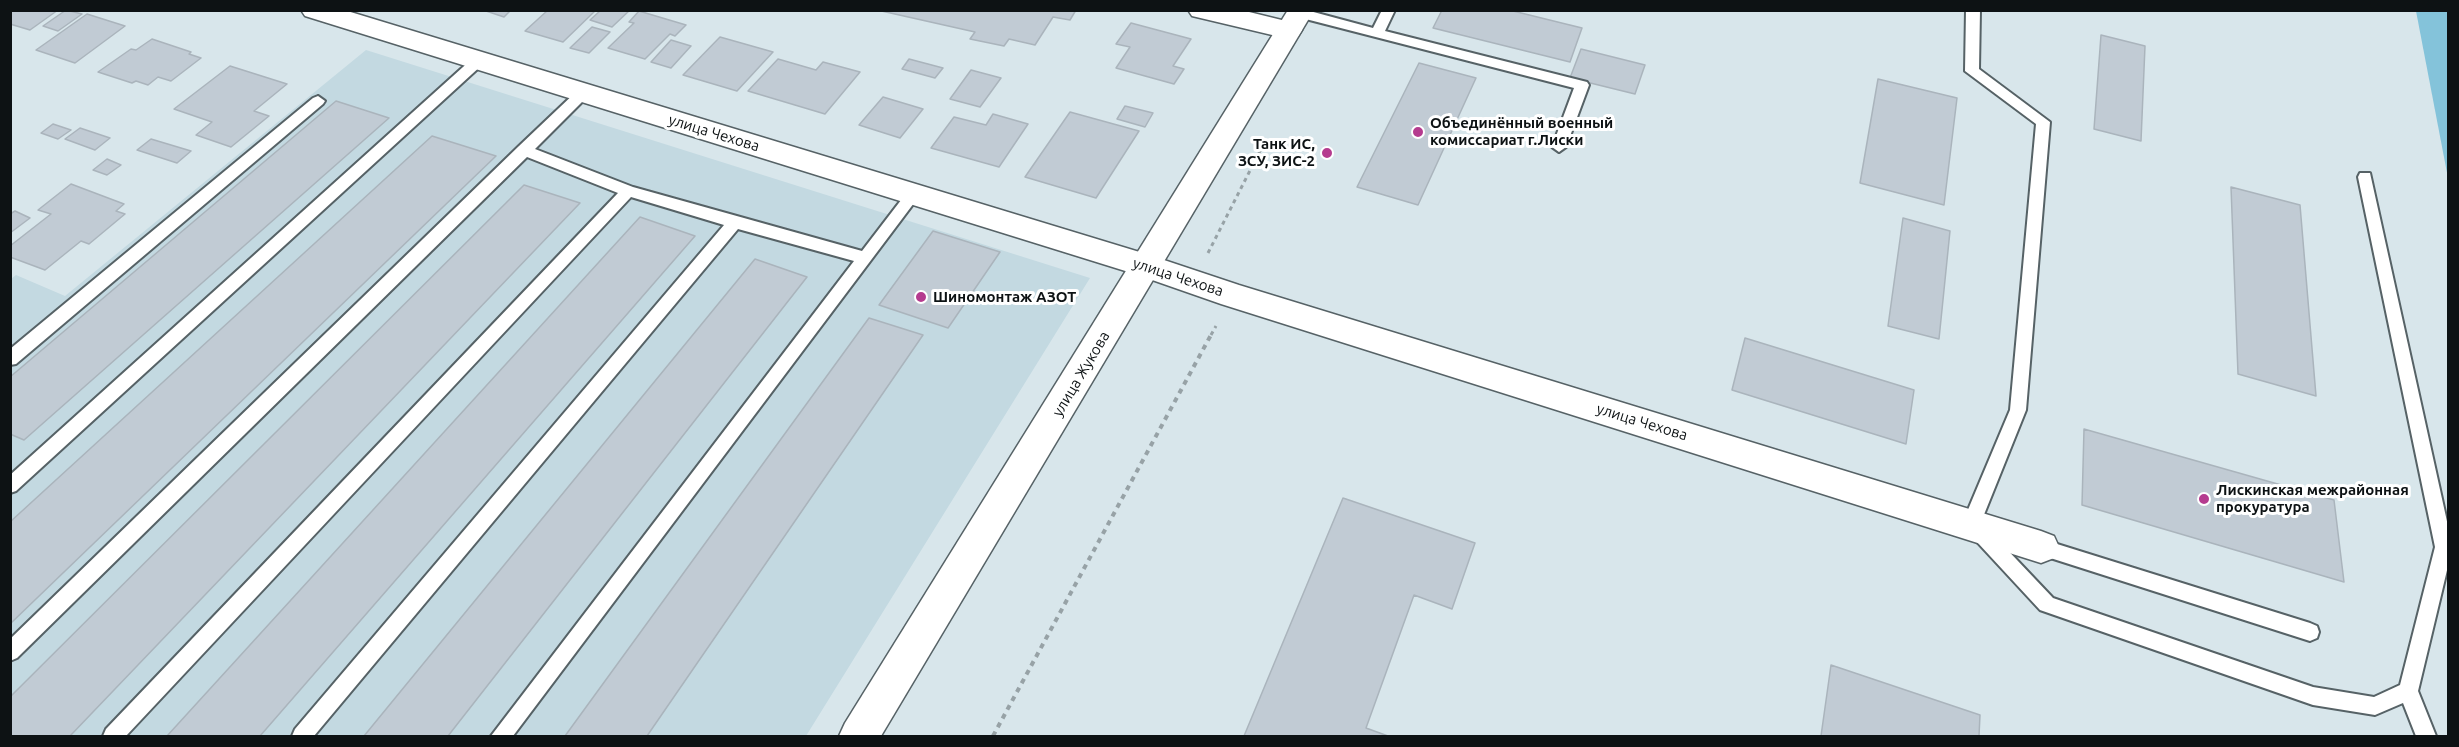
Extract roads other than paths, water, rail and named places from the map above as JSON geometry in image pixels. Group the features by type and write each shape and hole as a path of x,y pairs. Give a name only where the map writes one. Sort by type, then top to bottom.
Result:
{"street":[{"name":"улица Чехова","path":"314,10 1146,266 2041,547"},
{"path":"1201,10 1296,18"},
{"name":"улица Жукова","path":"859,736 1296,18"}],"lane":[{"path":"1377,33 1389,10"},
{"path":"1973,10 1972,71 2043,122 2018,410 1971,525 2047,604 2313,696 2375,706 2408,691"},
{"path":"1296,18 1377,33 1582,85 1559,147"},
{"path":"10,486 478,61"},
{"path":"10,652 583,93"},
{"path":"10,359 318,101"},
{"path":"524,150 628,191 865,258"},
{"path":"2365,177 2444,547 2408,691 2426,736"},
{"path":"113,736 628,191"},
{"path":"501,736 913,195"},
{"path":"302,736 735,223"},
{"path":"2041,547 2310,632"}],"place":[{"name":"Объединённый военный комиссариат г.Лиски","path":"1418,132"},
{"name":"Танк ИС, ЗСУ, ЗИС-2","path":"1327,153"},
{"name":"Шиномонтаж АЗОТ","path":"921,297"},
{"name":"Лискинская межрайонная прокуратура","path":"2204,499"}]}
